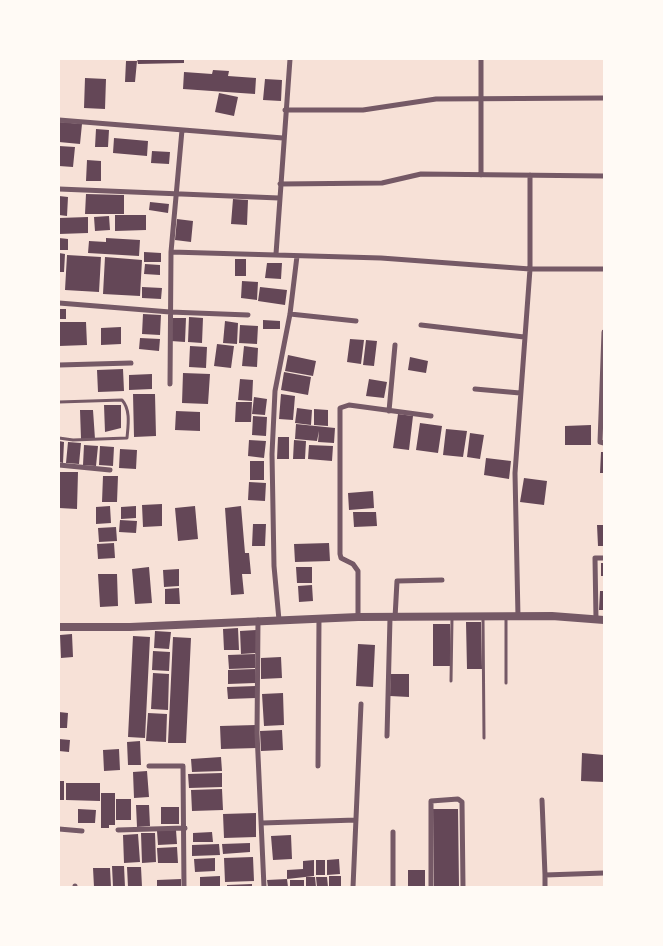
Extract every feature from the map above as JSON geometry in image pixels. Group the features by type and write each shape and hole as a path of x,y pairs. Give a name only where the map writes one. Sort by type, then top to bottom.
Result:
{"street":[{"path":"276,254 290,59"},
{"path":"480,59 481,175"},
{"path":"285,110 363,110 436,99 604,98"},
{"path":"59,120 283,138"},
{"path":"170,384 171,252 182,130"},
{"path":"280,184 382,183 421,174 604,176"},
{"path":"518,616 515,473 530,268 530,175"},
{"path":"59,189 279,198"},
{"path":"171,252 381,258 530,268 604,269"},
{"path":"280,620 274,566 272,454 275,391 290,314 296,256"},
{"path":"59,303 170,312 248,315"},
{"path":"290,314 356,321"},
{"path":"421,326 524,337"},
{"path":"604,332 600,442 604,443"},
{"path":"389,411 395,345"},
{"path":"59,365 131,363"},
{"path":"475,389 520,393"},
{"path":"358,617 358,571 353,564 341,558 340,554 340,408 349,406 431,416"},
{"path":"59,465 110,470"},
{"path":"59,627 130,627 358,617 452,618 518,616 600,620 595,558 604,558"},
{"path":"387,736 393,618 397,581 442,580"},
{"path":"318,766 319,618"},
{"path":"258,620 257,732 264,887"},
{"path":"353,887 361,704"},
{"path":"149,766 183,766 184,887"},
{"path":"431,887 431,801 458,798 462,802 462,887"},
{"path":"542,800 545,887"},
{"path":"262,823 356,820"},
{"path":"118,830 185,828"},
{"path":"59,829 82,831"},
{"path":"393,832 393,887"},
{"path":"545,875 604,873"}],"lane":[{"path":"59,402 122,400 126,404 128,425 127,438 73,440 59,438"},
{"path":"483,617 484,738"},
{"path":"506,617 506,683"},
{"path":"451,681 452,618"}],"building":[{"path":"137,59 184,59 184,63 138,64"},
{"path":"126,61 137,61 135,82 125,82"},
{"path":"213,70 229,71 228,76 256,78 255,94 183,89 184,72 212,74"},
{"path":"85,78 106,79 105,109 84,108"},
{"path":"265,79 282,80 281,101 263,100"},
{"path":"219,93 238,97 234,116 215,112"},
{"path":"59,122 82,124 80,144 59,142"},
{"path":"96,129 109,130 108,147 95,147"},
{"path":"114,138 148,141 147,156 113,153"},
{"path":"59,146 75,147 73,167 59,166"},
{"path":"152,151 170,152 169,164 151,163"},
{"path":"87,160 101,161 101,181 86,181"},
{"path":"86,194 124,195 124,214 85,214"},
{"path":"59,196 68,197 67,216 59,215"},
{"path":"233,199 248,200 247,225 231,224"},
{"path":"150,202 169,204 168,213 149,210"},
{"path":"115,215 146,215 146,230 115,231"},
{"path":"109,216 110,230 95,231 94,217"},
{"path":"88,217 88,233 59,234 59,218"},
{"path":"177,219 193,221 191,242 175,240"},
{"path":"59,238 68,239 68,250 59,250"},
{"path":"106,238 140,240 139,256 88,253 89,241 106,242"},
{"path":"144,252 161,253 161,262 144,262"},
{"path":"59,253 65,254 64,272 59,272"},
{"path":"67,255 101,257 99,292 65,290"},
{"path":"105,257 142,260 140,296 103,294"},
{"path":"235,259 246,259 246,276 235,276"},
{"path":"267,263 282,263 281,279 265,278"},
{"path":"145,264 160,265 160,275 144,274"},
{"path":"242,281 258,282 257,300 241,298"},
{"path":"142,287 162,288 161,299 142,298"},
{"path":"260,287 287,290 285,305 258,301"},
{"path":"59,309 66,309 66,319 59,319"},
{"path":"143,314 161,315 160,335 142,334"},
{"path":"189,317 203,318 202,343 188,342"},
{"path":"172,318 186,318 185,342 171,341"},
{"path":"263,320 280,321 280,329 263,329"},
{"path":"225,321 238,323 237,344 223,343"},
{"path":"59,322 86,322 87,345 59,346"},
{"path":"240,325 258,326 257,344 239,343"},
{"path":"121,327 121,344 101,345 101,328"},
{"path":"140,338 160,339 159,351 139,349"},
{"path":"350,339 364,340 361,364 347,362"},
{"path":"366,340 377,341 374,366 363,365"},
{"path":"217,344 234,346 231,368 214,366"},
{"path":"190,346 207,347 206,368 189,367"},
{"path":"244,346 258,348 257,367 242,366"},
{"path":"288,355 316,361 313,376 285,371"},
{"path":"410,357 428,361 426,373 408,370"},
{"path":"123,369 124,391 98,392 97,370"},
{"path":"284,372 311,377 308,395 281,390"},
{"path":"183,373 210,374 208,404 182,403"},
{"path":"152,374 152,389 129,390 129,375"},
{"path":"240,379 253,380 252,401 238,400"},
{"path":"369,379 387,382 384,398 366,396"},
{"path":"133,394 155,394 156,436 134,437"},
{"path":"281,394 295,396 293,420 279,419"},
{"path":"254,397 267,399 265,415 252,414"},
{"path":"236,402 252,402 251,422 235,422"},
{"path":"104,405 121,405 121,428 105,432"},
{"path":"297,408 312,410 311,425 295,423"},
{"path":"314,409 328,410 328,426 314,425"},
{"path":"80,410 93,410 95,439 81,439"},
{"path":"176,411 200,412 200,431 175,430"},
{"path":"398,414 413,416 409,450 393,448"},
{"path":"253,416 267,417 266,436 252,435"},
{"path":"420,423 442,426 438,453 416,450"},
{"path":"296,424 335,428 334,443 318,442 319,431 317,441 295,439"},
{"path":"591,425 591,445 565,445 565,426"},
{"path":"446,429 467,431 463,457 443,455"},
{"path":"470,433 484,435 480,459 467,457"},
{"path":"278,437 289,437 289,459 277,459"},
{"path":"249,440 266,441 264,458 248,456"},
{"path":"294,440 306,441 305,459 293,459"},
{"path":"59,441 64,442 63,463 59,462"},
{"path":"68,442 81,443 79,464 66,463"},
{"path":"84,445 98,446 96,466 83,465"},
{"path":"309,445 333,446 332,461 308,459"},
{"path":"100,446 114,447 113,466 99,465"},
{"path":"120,449 137,450 136,469 119,468"},
{"path":"601,452 604,452 604,473 600,473"},
{"path":"486,458 511,461 509,479 484,475"},
{"path":"250,461 264,461 264,480 250,480"},
{"path":"59,472 78,472 77,509 59,508"},
{"path":"103,476 118,476 117,502 102,502"},
{"path":"524,478 547,481 544,505 520,502"},
{"path":"249,482 266,483 265,501 248,500"},
{"path":"373,491 374,508 349,510 348,493"},
{"path":"162,504 162,526 143,527 142,505"},
{"path":"110,506 111,523 96,524 96,507"},
{"path":"136,506 136,518 121,519 121,507"},
{"path":"195,506 198,539 178,541 175,508"},
{"path":"241,506 245,553 249,553 251,574 242,574 244,594 231,595 225,508"},
{"path":"353,512 376,512 377,526 354,527"},
{"path":"120,520 137,521 136,533 119,532"},
{"path":"253,524 266,524 265,546 252,546"},
{"path":"597,525 604,525 604,546 598,546"},
{"path":"116,527 117,541 99,542 98,528"},
{"path":"114,543 115,558 98,559 97,544"},
{"path":"329,543 330,561 295,562 294,544"},
{"path":"601,563 604,563 604,576 601,576"},
{"path":"149,567 152,603 135,604 132,569"},
{"path":"296,567 312,567 312,583 297,583"},
{"path":"179,569 179,586 164,587 163,570"},
{"path":"98,574 117,574 118,606 100,607"},
{"path":"312,585 313,601 299,602 298,586"},
{"path":"179,588 180,604 165,604 165,589"},
{"path":"600,591 604,591 604,610 599,610"},
{"path":"466,622 481,622 482,669 467,669"},
{"path":"433,624 450,624 451,666 433,666"},
{"path":"238,628 239,650 224,650 223,629"},
{"path":"256,630 256,653 241,654 240,631"},
{"path":"155,631 171,632 169,649 154,648"},
{"path":"72,634 73,657 61,658 60,635"},
{"path":"133,636 150,637 145,738 128,737"},
{"path":"173,637 191,638 186,743 168,743"},
{"path":"358,644 375,645 373,687 356,686"},
{"path":"153,651 170,652 169,671 152,670"},
{"path":"255,654 255,668 229,669 228,655"},
{"path":"281,657 282,678 261,679 261,658"},
{"path":"255,669 255,683 228,684 228,670"},
{"path":"153,673 169,674 168,710 151,709"},
{"path":"391,674 409,674 409,697 390,696"},
{"path":"256,686 256,698 228,699 227,687"},
{"path":"283,693 284,725 264,726 262,694"},
{"path":"59,712 68,713 67,728 59,728"},
{"path":"148,713 167,714 166,742 146,741"},
{"path":"256,725 257,748 221,749 220,726"},
{"path":"282,730 283,750 261,751 260,731"},
{"path":"59,739 70,740 69,752 59,751"},
{"path":"140,741 141,765 128,765 127,742"},
{"path":"119,749 120,770 104,771 103,750"},
{"path":"582,753 604,755 604,782 581,781"},
{"path":"221,757 222,771 192,772 191,759"},
{"path":"147,771 149,797 134,798 133,772"},
{"path":"222,773 222,787 189,788 188,774"},
{"path":"59,781 64,781 64,800 59,800"},
{"path":"66,783 100,783 100,801 66,800"},
{"path":"222,789 223,810 192,811 191,790"},
{"path":"101,793 115,793 115,825 109,825 109,828 101,828"},
{"path":"116,799 131,799 131,820 116,820"},
{"path":"136,805 149,805 150,826 137,827"},
{"path":"161,807 179,807 179,824 161,824"},
{"path":"78,809 96,810 95,823 78,823"},
{"path":"433,809 458,809 459,887 434,887"},
{"path":"256,813 256,837 224,838 223,814"},
{"path":"176,830 177,844 158,845 157,831"},
{"path":"212,832 213,842 193,842 193,833"},
{"path":"141,833 155,833 156,862 142,863"},
{"path":"138,834 140,862 124,863 123,835"},
{"path":"291,835 292,859 273,860 271,836"},
{"path":"250,843 250,852 223,854 222,844"},
{"path":"219,844 220,855 192,856 192,845"},
{"path":"177,847 178,863 158,863 157,848"},
{"path":"253,857 254,881 225,882 224,858"},
{"path":"215,858 215,871 195,872 194,859"},
{"path":"339,859 340,874 327,875 327,860"},
{"path":"314,860 314,876 287,879 287,870 303,869 303,861"},
{"path":"316,860 325,860 325,875 316,875"},
{"path":"112,866 124,866 125,887 113,887"},
{"path":"127,867 141,867 142,887 128,887"},
{"path":"93,868 110,868 111,887 94,887"},
{"path":"408,870 425,870 425,887 408,887"},
{"path":"220,876 220,887 200,887 200,877"},
{"path":"329,876 341,876 341,887 329,887"},
{"path":"306,877 315,877 316,887 306,887"},
{"path":"316,877 327,877 328,887 317,887"},
{"path":"181,879 181,887 157,887 157,880"},
{"path":"287,879 288,887 268,887 267,880"},
{"path":"290,880 304,880 304,887 290,887"},
{"path":"252,884 252,887 227,887 227,885"}]}
